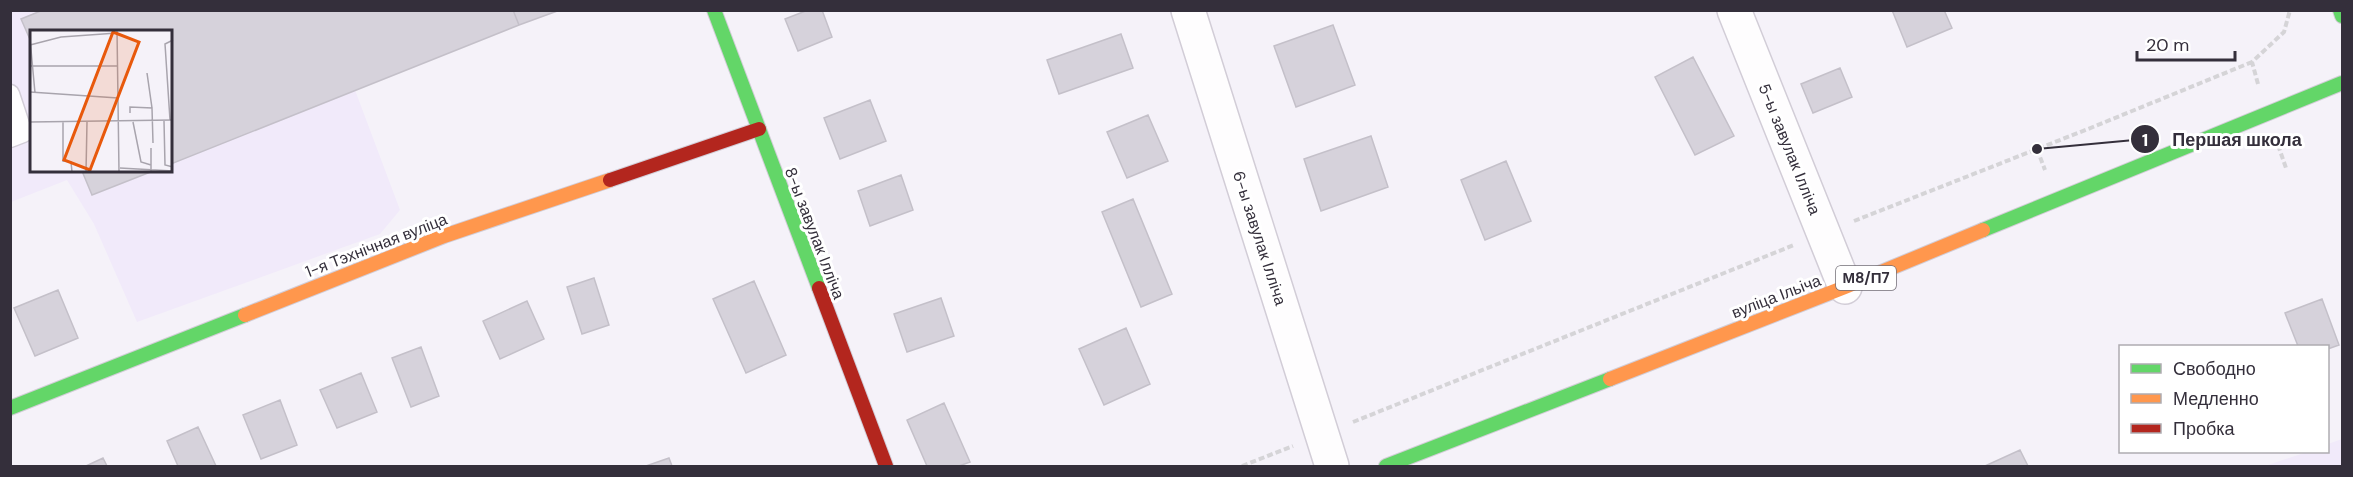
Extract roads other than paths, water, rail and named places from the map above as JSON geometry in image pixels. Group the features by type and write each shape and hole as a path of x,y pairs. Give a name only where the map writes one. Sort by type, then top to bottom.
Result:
{"street":[{"name":"8-ы завулак Ілліча","path":"714,10 886,466"},
{"name":"6-ы завулак Ілліча","path":"1188,10 1332,466"},
{"name":"5-ы завулак Ілліча","path":"1734,10 1845,287"},
{"path":"2340,10 2343,16"},
{"name":"вуліца Ільіча","path":"1386,466 1845,287 2343,83"},
{"name":"1-я Тэхнічная вуліца","path":"10,408 444,236 759,129"}],"lane":[{"path":"10,94 23,133 10,138"}],"place":[{"name":"Першая школа","path":"2037,149"}]}
